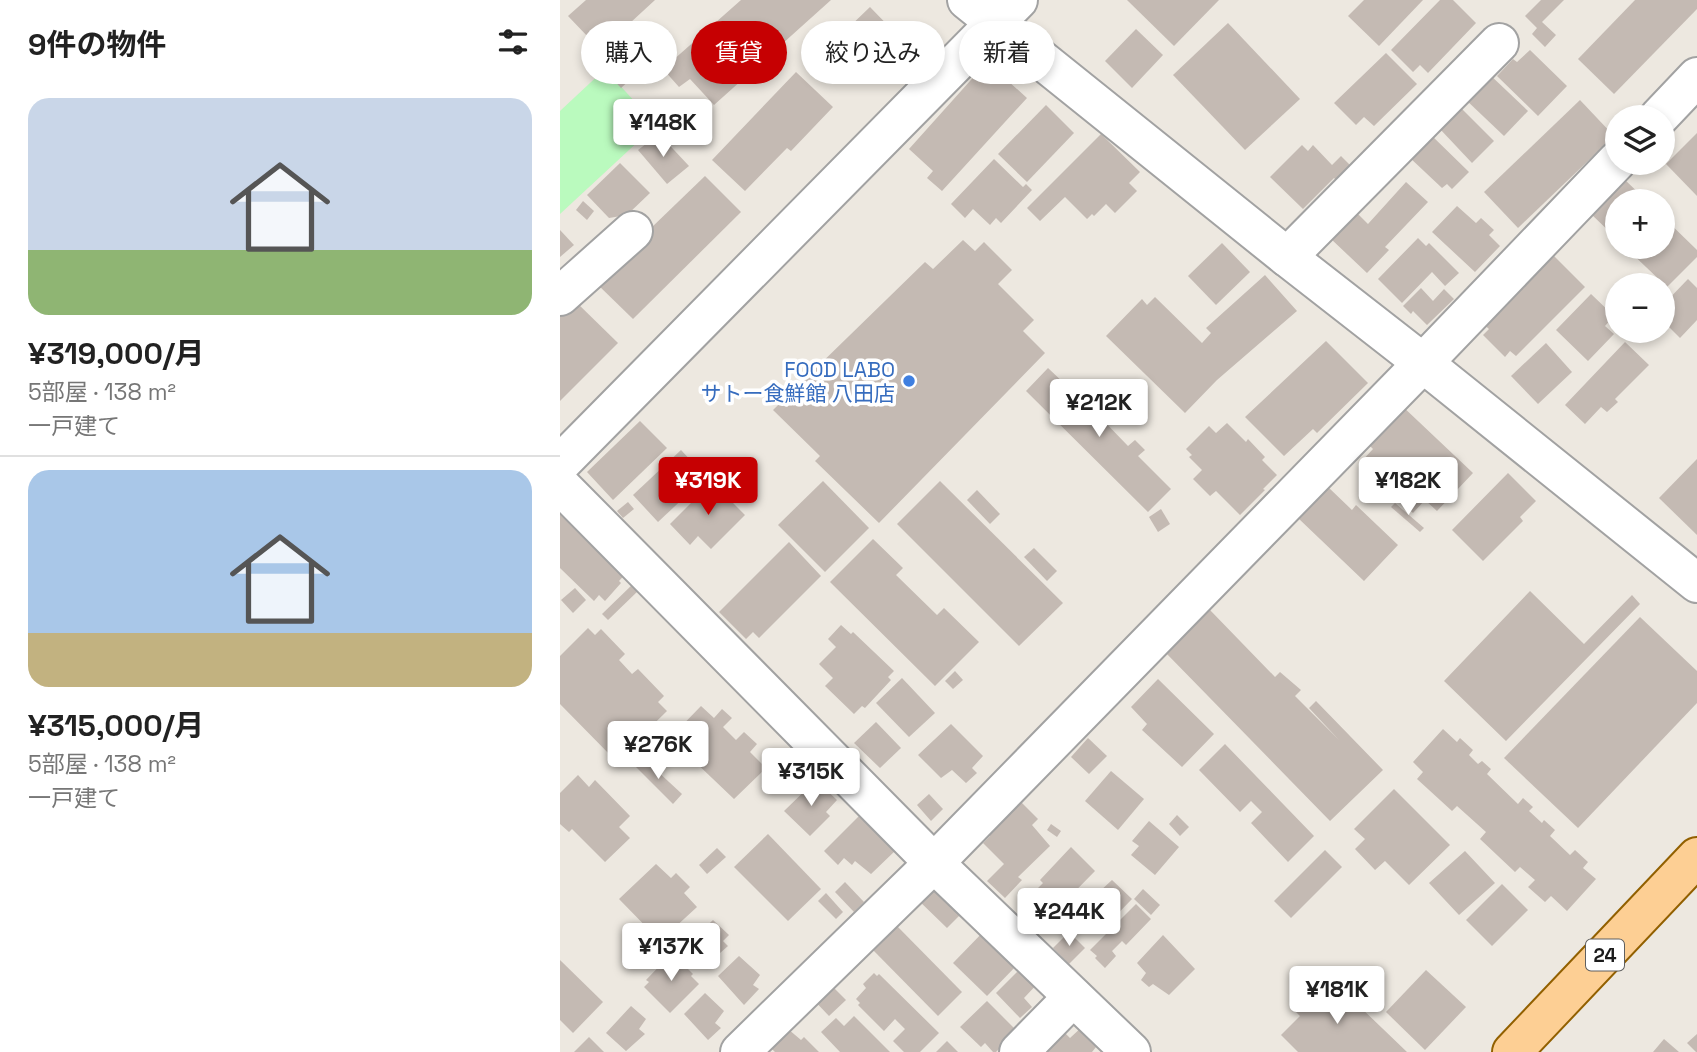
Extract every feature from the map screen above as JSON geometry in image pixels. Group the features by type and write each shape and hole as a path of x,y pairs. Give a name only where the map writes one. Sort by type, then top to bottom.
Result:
{"main road":[{"name":"24","path":"1512,1052 1697,857"}],"street":[{"path":"560,464 993,8 1287,257 1697,583"},
{"path":"1287,257 1499,43"},
{"path":"1670,105 1697,77"},
{"path":"740,1052 934,863 1605,173"},
{"path":"560,296 633,231"},
{"path":"560,485 934,863 1131,1052"},
{"path":"1019,1052 1073,997"}],"green space":[{"path":"589,84 619,84 656,125 560,214 560,111"}],"building":[{"path":"586,0 655,0 632,21 581,21 581,30 568,16"},
{"path":"741,0 831,0 808,21 801,21 801,27 787,39 787,21 717,21"},
{"path":"1127,0 1219,0 1174,46"},
{"path":"1364,0 1423,0 1379,46 1348,16"},
{"path":"1440,0 1453,0 1476,23 1428,73 1420,65 1413,72 1391,50"},
{"path":"1541,0 1564,0 1542,22 1556,35 1545,47 1532,34 1537,28 1525,16"},
{"path":"1635,0 1697,0 1697,9 1614,94 1578,59"},
{"path":"870,7 884,21 855,21"},
{"path":"1228,23 1300,99 1245,150 1173,75"},
{"path":"1136,29 1163,55 1132,88 1105,61"},
{"path":"691,44 691,80 679,87 676,84 677,57"},
{"path":"1530,50 1567,86 1538,116 1497,76 1513,59 1517,62"},
{"path":"1386,53 1417,84 1374,126 1364,117 1356,125 1334,103"},
{"path":"796,72 801,77 801,84 809,84 833,107 791,151 787,148 745,191 712,160"},
{"path":"1488,73 1528,111 1504,136 1464,98"},
{"path":"695,84 737,84 714,105"},
{"path":"967,84 1011,84 1027,98 942,191 927,178 933,171 909,149"},
{"path":"1580,100 1605,126 1605,145 1518,228 1484,192"},
{"path":"1046,105 1074,133 1027,182 998,154"},
{"path":"1461,108 1494,141 1472,163 1440,129"},
{"path":"1697,133 1697,196 1675,173 1675,155"},
{"path":"659,134 689,166 667,184 638,150"},
{"path":"1101,134 1140,172 1129,183 1137,191 1115,213 1106,204 1087,219 1065,197 1040,221 1027,208"},
{"path":"1430,134 1469,172 1452,189 1447,184 1442,188 1408,156"},
{"path":"1302,145 1308,151 1313,145 1332,165 1341,156 1356,171 1342,186 1334,178 1303,209 1270,177"},
{"path":"994,159 1023,187 1026,184 1032,190 1001,223 996,218 990,225 973,209 965,218 951,204"},
{"path":"620,163 650,193 627,215 609,218 587,195"},
{"path":"705,176 741,212 633,319 595,282"},
{"path":"1624,179 1634,189 1614,189"},
{"path":"1406,182 1428,202 1385,247 1389,250 1367,273 1330,238 1355,211 1368,224"},
{"path":"1605,198 1605,227 1590,213"},
{"path":"583,201 594,211 587,220 576,210"},
{"path":"1457,206 1476,223 1481,218 1494,230 1489,235 1500,246 1475,272 1432,232"},
{"path":"1675,229 1697,250 1697,257 1675,279 1675,273 1652,273 1638,259 1675,259"},
{"path":"560,230 574,245 560,257"},
{"path":"1418,238 1426,246 1429,243 1459,273 1445,286 1432,272 1402,303 1378,279"},
{"name":"FOOD LABO サトー食鮮館 八田店","path":"963,240 975,251 984,242 1012,270 998,284 1034,320 1023,331 1045,353 879,523 815,461 820,456 773,410 925,262 933,269"},
{"path":"1222,243 1250,272 1216,305 1188,276"},
{"path":"1551,253 1585,287 1516,356 1510,351 1505,357 1483,335 1489,329 1482,323"},
{"path":"1265,275 1297,311 1217,380 1185,413 1106,336 1142,299 1147,305 1155,297 1202,343 1211,333 1206,328"},
{"path":"1688,279 1697,288 1697,320 1680,338 1675,333 1675,292"},
{"path":"1421,288 1433,301 1444,289 1454,299 1427,325 1413,311 1411,314 1403,306"},
{"path":"1591,294 1605,307 1605,343 1588,361 1556,330"},
{"path":"574,300 618,343 560,401 560,315"},
{"path":"1326,341 1368,383 1317,433 1313,429 1284,456 1245,417"},
{"path":"1546,343 1572,372 1538,404 1511,376"},
{"path":"1624,343 1649,365 1615,399 1618,402 1607,412 1601,407 1585,424 1565,405"},
{"path":"1048,368 1085,403 1091,397 1102,409 1097,414 1128,446 1135,440 1145,450 1138,456 1171,489 1148,512 1026,391"},
{"path":"1400,404 1473,473 1437,511 1425,500 1413,513 1360,463 1373,449 1365,441"},
{"path":"640,421 667,448 613,500 587,472"},
{"path":"1227,423 1246,442 1248,439 1265,457 1262,460 1277,475 1240,515 1216,491 1210,496 1193,479 1202,470 1189,457 1192,455 1186,449 1209,426 1216,433"},
{"path":"681,450 706,477 658,522 633,495"},
{"path":"1697,459 1697,535 1659,498"},
{"path":"1508,473 1536,501 1520,517 1523,521 1483,561 1452,530"},
{"path":"823,481 869,528 825,572 778,525"},
{"path":"940,481 1063,603 1019,646 897,524"},
{"path":"712,482 745,515 711,549 698,536 690,545 670,524"},
{"path":"1328,487 1352,510 1356,505 1398,545 1364,581 1298,518"},
{"path":"977,490 1000,514 990,524 967,500"},
{"path":"628,502 634,509 623,518 617,511"},
{"path":"1395,503 1424,528 1420,532 1391,507"},
{"path":"560,508 631,568 605,601 599,595 594,601 560,568"},
{"path":"1161,509 1170,524 1158,532 1149,517"},
{"path":"873,539 903,568 896,575 937,615 944,608 979,642 935,686 830,582"},
{"path":"789,542 821,576 759,638 753,632 746,639 719,612"},
{"path":"1034,548 1057,571 1047,581 1024,557"},
{"path":"633,584 639,590 608,620 602,614"},
{"path":"575,588 586,600 573,613 561,600"},
{"path":"1530,591 1584,644 1632,595 1640,604 1506,741 1444,681"},
{"path":"1209,609 1275,677 1280,672 1301,690 1295,696 1339,740 1309,708 1316,701 1383,770 1330,821 1165,652"},
{"path":"1640,617 1697,671 1697,703 1578,828 1504,758"},
{"path":"841,625 851,634 853,632 894,671 888,677 891,680 865,708 862,706 854,714 825,686 833,678 819,664 836,647 828,639"},
{"path":"588,628 595,635 601,629 625,654 619,660 632,674 638,669 664,696 658,702 667,711 616,761 560,704 560,656"},
{"path":"955,671 963,680 953,689 945,681"},
{"path":"902,678 935,713 909,737 876,703"},
{"path":"1158,679 1214,734 1182,767 1142,730 1147,724 1131,707"},
{"path":"701,706 714,718 722,709 732,718 723,727 736,740 744,732 757,744 750,752 766,768 734,799 670,738"},
{"path":"876,722 901,748 880,768 854,743"},
{"path":"951,724 983,756 972,768 977,773 966,783 952,770 941,778 918,755"},
{"path":"1443,729 1457,742 1460,738 1473,750 1469,755 1478,764 1482,761 1491,769 1487,774 1518,804 1523,798 1533,807 1529,811 1555,830 1550,836 1570,855 1575,850 1588,862 1583,868 1596,879 1567,911 1551,896 1545,902 1528,887 1535,880 1520,867 1515,872 1480,839 1486,832 1457,806 1452,811 1417,779 1423,772 1413,762"},
{"path":"1088,738 1107,756 1089,774 1071,757"},
{"path":"1225,744 1314,836 1288,862 1251,823 1262,812 1251,801 1240,812 1199,770"},
{"path":"642,757 682,794 673,804 634,765"},
{"path":"1111,771 1144,799 1118,830 1085,801"},
{"path":"578,775 589,787 595,780 630,816 619,827 630,838 605,862 572,829 569,832 560,824 560,793"},
{"path":"816,780 837,800 826,812 830,816 810,836 784,811"},
{"path":"1394,789 1450,845 1409,885 1385,861 1375,870 1355,849 1365,839 1354,829"},
{"path":"929,794 943,809 931,821 917,805"},
{"path":"1016,797 1038,819 1032,825 1050,846 1018,877 1022,880 1005,898 987,881 1004,864 983,843 990,836 985,830"},
{"path":"861,814 896,850 871,874 855,861 852,865 844,858 838,865 824,851"},
{"path":"1177,815 1189,827 1180,836 1169,824"},
{"path":"1149,821 1179,847 1155,875 1131,855 1139,846 1132,841"},
{"path":"1051,824 1061,831 1057,837 1047,830"},
{"path":"768,834 821,889 788,921 734,867"},
{"path":"1071,847 1095,871 1038,929 1031,922 1039,914 1030,906 1036,900 1031,895 1043,883 1040,880"},
{"path":"717,848 726,857 707,874 699,865"},
{"path":"1325,850 1342,867 1291,918 1274,901"},
{"path":"1465,851 1495,883 1459,915 1429,883"},
{"path":"656,864 671,878 676,873 690,887 684,893 697,907 660,941 619,899"},
{"path":"1112,880 1132,899 1100,932 1090,922 1074,935 1064,925 1098,890 1099,892"},
{"path":"845,882 864,902 854,912 835,892"},
{"path":"1502,884 1528,910 1492,946 1466,920"},
{"path":"940,885 966,909 947,928 915,897"},
{"path":"1143,889 1160,905 1151,915 1134,899"},
{"path":"826,893 843,912 836,919 818,901"},
{"path":"1136,904 1151,919 1126,945 1122,941 1112,951 1116,956 1105,968 1090,950"},
{"path":"713,920 729,935 723,941 728,946 703,968 683,949"},
{"path":"896,925 962,992 938,1016 872,949"},
{"path":"988,927 1022,960 987,996 953,963"},
{"path":"1069,932 1085,948 1069,964 1053,948"},
{"path":"1163,935 1195,969 1169,995 1153,984 1149,987 1141,980 1146,973 1137,963"},
{"path":"672,953 699,984 670,1013 644,987 649,982 646,980"},
{"path":"739,956 760,975 753,985 759,989 744,1005 718,976"},
{"path":"560,960 603,1002 573,1033 560,1020"},
{"path":"1024,965 1040,981 1024,998 1032,1007 1020,1018 996,993"},
{"path":"1426,970 1466,1007 1425,1050 1386,1012"},
{"path":"874,973 877,976 879,974 939,1033 920,1052 904,1052 893,1041 905,1029 895,1019 884,1031 858,1005 860,1003 856,999 866,988 863,984"},
{"path":"1332,980 1407,1052 1298,1052 1281,1035 1300,1016 1294,1010 1315,988 1320,993"},
{"path":"827,981 846,1000 829,1016 810,996"},
{"path":"705,993 724,1011 715,1023 721,1028 708,1040 684,1014"},
{"path":"987,1001 1017,1031 996,1052 985,1043 981,1047 960,1027"},
{"path":"631,1006 646,1019 639,1029 645,1034 626,1051 606,1033"},
{"path":"854,1016 890,1052 840,1052 821,1032 836,1018 844,1026"},
{"path":"1083,1026 1100,1042 1092,1052 1048,1052 1065,1033 1070,1038"},
{"path":"788,1029 801,1040 804,1037 819,1052 775,1052 770,1047"},
{"path":"1697,1034 1697,1052 1696,1052 1687,1043"},
{"path":"589,1037 604,1052 574,1052"},
{"path":"1664,1039 1679,1052 1653,1052"},
{"path":"947,1041 958,1052 936,1052"}],"place":[{"name":"FOOD LABO サトー食鮮館 八田店","path":"909,381"}]}
